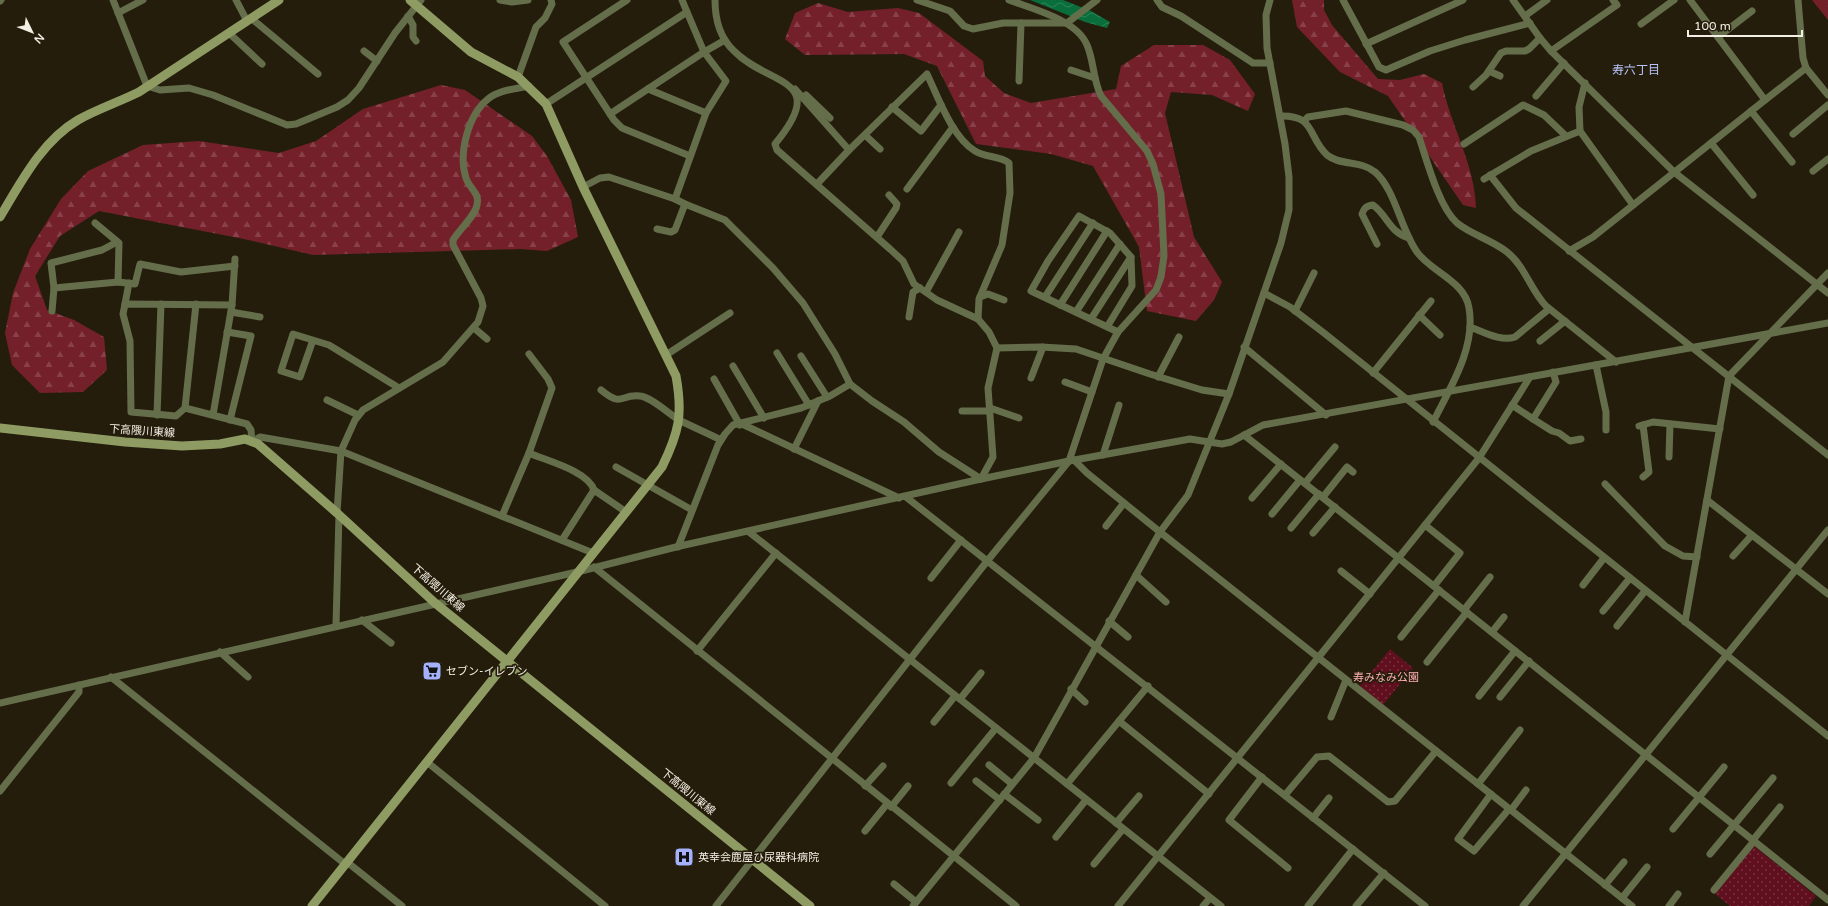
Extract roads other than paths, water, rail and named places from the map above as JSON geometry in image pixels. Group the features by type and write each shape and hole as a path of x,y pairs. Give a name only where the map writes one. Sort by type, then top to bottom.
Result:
{"street":[{"path":"113,0 146,86"},
{"path":"118,13 143,0"},
{"path":"236,0 249,20 318,74"},
{"path":"0,217 24,177 45,149 65,129 78,120 119,102 146,86 279,0"},
{"path":"500,0 512,2 528,0"},
{"path":"518,77 536,27 551,10 551,0"},
{"path":"627,0 563,42 610,114 622,128 690,156"},
{"path":"675,199 706,113 726,81 704,52 682,0"},
{"path":"715,0 715,14 725,40 733,51 744,60 791,86 800,93 849,150"},
{"path":"917,0 950,11 964,26 973,29 1003,23 1021,24 1069,22 1095,1"},
{"path":"716,906 988,560 1071,460 1103,359 1118,332 1156,290 1161,277 1164,256 1161,194 1153,164 1147,151 1101,96 1087,45 1069,22 1009,0"},
{"path":"1157,0 1162,7 1181,16 1254,63 1270,63"},
{"path":"894,884 914,904 1034,758 1095,645 1160,532 1188,495 1229,394 1244,346 1281,243 1289,210 1289,177 1280,116 1267,48 1266,14 1270,0"},
{"path":"1342,0 1379,67 1386,70 1430,51 1530,23"},
{"path":"1366,44 1463,0"},
{"path":"1514,0 1540,38 1551,51 1674,172 1828,293"},
{"path":"1525,16 1547,0"},
{"path":"1551,51 1617,5 1613,0"},
{"path":"1641,24 1674,0"},
{"path":"1690,0 1765,100"},
{"path":"1798,0 1803,58 1806,68 1828,95"},
{"path":"146,86 160,90 190,88 213,95 277,122 287,125 296,124 337,107 348,100 359,88 408,16 416,1 448,33 471,52 518,77 546,104 583,187 676,376 680,400 679,419 675,440 662,467 312,906"},
{"path":"1718,37 1752,11"},
{"path":"546,104 687,12"},
{"path":"408,16 413,25 413,37 416,41"},
{"path":"1019,81 1021,24"},
{"path":"229,33 262,64"},
{"path":"1473,87 1489,71 1501,54 1506,51 1525,51 1530,49 1540,38"},
{"path":"610,114 704,52 725,40"},
{"path":"364,51 377,61"},
{"path":"1536,96 1564,64"},
{"path":"1569,251 1593,237 1806,68"},
{"path":"1071,70 1095,78"},
{"path":"1489,71 1500,76"},
{"path":"817,184 849,150 927,74 941,105 957,134 973,151 984,156 1004,159 1009,163 1010,194 1002,245 980,297 978,319"},
{"path":"1585,84 1579,108 1580,131 1634,205"},
{"path":"336,626 341,451 358,415 363,410 443,362 478,322 483,306 482,298 457,253 453,240 459,230 475,212 478,205 477,196 466,179 463,164 466,142 474,115 488,99 499,93 528,86"},
{"path":"791,86 797,97 797,107 787,130 776,144 777,150 903,261 914,284 938,300 978,319 989,332 997,348 988,388 993,457 981,479"},
{"path":"648,89 706,113"},
{"path":"800,93 807,95 830,118"},
{"path":"892,107 921,131 941,105"},
{"path":"1464,144 1523,105 1544,115 1566,136"},
{"path":"1793,134 1828,105"},
{"path":"1751,111 1792,162"},
{"path":"1304,121 1308,117 1346,112 1403,125 1413,130 1419,137 1444,206 1451,217 1458,224 1507,252 1518,265 1539,299 1549,309 1616,362"},
{"path":"1280,116 1292,115 1308,124 1321,148 1333,159 1364,165 1375,172 1384,183 1409,238 1418,254 1464,295 1469,306 1470,327 1464,356 1448,393 1433,422"},
{"path":"907,189 953,127"},
{"path":"1580,131 1531,151 1487,177 1516,208 1828,455"},
{"path":"865,135 880,148"},
{"path":"1711,143 1753,195"},
{"path":"1813,171 1828,158"},
{"path":"583,187 600,178 609,177 675,199 725,220 773,268 803,302 835,354 850,384 872,401 904,422 939,452 981,479"},
{"path":"877,237 896,208 897,204 889,195"},
{"path":"657,229 671,232 675,230 685,204"},
{"path":"1377,244 1362,214 1364,209 1373,205 1399,235 1409,238"},
{"path":"1107,327 1132,286 1131,257 1107,231 1079,216 1048,261 1031,291 1045,297 1060,305 1076,312 1107,327 1118,332"},
{"path":"95,223 119,243 118,282"},
{"path":"1045,297 1093,223"},
{"path":"1060,305 1107,231"},
{"path":"909,317 913,292 923,290 960,232"},
{"path":"52,311 54,288 51,263 102,250 117,242"},
{"path":"1076,312 1120,244"},
{"path":"1091,319 1131,257"},
{"path":"213,415 232,308 235,259"},
{"path":"54,288 118,282 135,284 140,264 181,272 234,266"},
{"path":"1295,311 1314,273"},
{"path":"1685,622 1729,376 1828,273"},
{"path":"129,284 123,314 130,341 131,412 176,416 185,408 196,304"},
{"path":"1264,293 1295,311 1828,736"},
{"path":"980,297 988,294 1004,300"},
{"path":"1373,373 1431,300"},
{"path":"125,304 196,304 232,308 260,317"},
{"path":"157,415 161,304"},
{"path":"1470,327 1501,338 1509,339 1515,337 1549,309"},
{"path":"666,355 730,313"},
{"path":"1419,315 1440,335"},
{"path":"1540,341 1565,321"},
{"path":"0,703 435,603 577,572 678,547 1071,460 1190,439 1222,444 1231,442 1263,425 1448,393 1553,372 1616,362 1771,332 1828,323"},
{"path":"474,328 486,339"},
{"path":"227,332 251,336 230,420"},
{"path":"313,340 300,377 281,371 292,334 313,340 329,345 399,388"},
{"path":"1158,377 1179,337"},
{"path":"1244,346 1326,415"},
{"path":"997,348 1043,347 1076,349 1158,377 1209,391 1229,394"},
{"path":"1031,378 1043,347"},
{"path":"777,353 809,405"},
{"path":"502,516 529,453 552,388 548,379 529,354"},
{"path":"801,356 827,397"},
{"path":"1596,365 1606,412 1606,430"},
{"path":"733,366 764,418"},
{"path":"1533,419 1556,382 1553,372"},
{"path":"1118,906 1480,458 1530,377"},
{"path":"714,379 741,424 902,497 988,560 1426,906"},
{"path":"1065,382 1092,392"},
{"path":"678,547 721,440 733,425 809,405 850,384"},
{"path":"601,390 616,400 634,396 644,397 679,419 721,440"},
{"path":"327,400 358,415"},
{"path":"794,449 818,401"},
{"path":"1103,454 1119,405"},
{"path":"1512,405 1570,441 1582,439"},
{"path":"185,408 247,424 251,430 252,442 260,437 341,451 593,552"},
{"path":"962,411 990,410 1019,418"},
{"path":"1643,477 1649,472 1641,425 1653,422 1720,429"},
{"path":"1669,457 1670,424"},
{"name":"下高隈川東線","path":"0,428 125,442 182,446 220,444 245,439 258,444 338,514 435,603 810,906"},
{"path":"1244,435 1828,900"},
{"path":"1272,514 1335,447"},
{"path":"529,453 582,475 593,485 594,490 626,512"},
{"path":"1071,460 1632,906"},
{"path":"1252,498 1281,464"},
{"path":"616,467 692,510"},
{"path":"1291,528 1347,467 1353,472"},
{"path":"1605,484 1665,546 1683,556 1697,557"},
{"path":"562,540 594,490"},
{"path":"1707,500 1828,594"},
{"path":"1106,526 1124,503"},
{"path":"1313,533 1335,507"},
{"path":"1401,637 1437,588 1460,553 1425,525"},
{"path":"1523,906 1828,530"},
{"path":"749,532 1221,906"},
{"path":"1733,556 1752,534"},
{"path":"931,578 962,540"},
{"path":"697,651 776,553"},
{"path":"1582,585 1604,558"},
{"path":"594,567 832,760 1016,906"},
{"path":"1340,571 1370,594"},
{"path":"1136,575 1166,602"},
{"path":"1427,662 1490,577"},
{"path":"1603,611 1630,578"},
{"path":"1617,626 1645,590"},
{"path":"1492,632 1504,617"},
{"path":"362,620 391,643"},
{"path":"1109,621 1128,637"},
{"path":"1479,696 1516,651"},
{"path":"220,652 248,677"},
{"path":"1500,697 1529,662"},
{"path":"934,722 981,672"},
{"path":"111,677 402,906"},
{"path":"1331,717 1346,680"},
{"path":"0,791 79,692 79,685"},
{"path":"1067,784 1148,686"},
{"path":"1071,690 1085,702"},
{"path":"1118,721 1209,794"},
{"path":"951,784 996,728"},
{"path":"1478,784 1520,730"},
{"path":"1285,795 1317,757 1328,756 1388,802 1395,801 1436,751"},
{"path":"426,762 605,906"},
{"path":"989,765 1012,784"},
{"path":"865,786 883,766"},
{"path":"1673,829 1724,767"},
{"path":"1262,777 1229,820 1288,868"},
{"path":"1710,854 1773,778"},
{"path":"976,781 1038,820"},
{"path":"866,831 908,786"},
{"path":"1491,794 1458,839 1474,851 1526,790"},
{"path":"1116,823 1139,796"},
{"path":"1314,818 1329,798"},
{"path":"1056,837 1086,800"},
{"path":"1714,890 1780,807"},
{"path":"1094,864 1123,829"},
{"path":"1308,906 1353,849"},
{"path":"1605,885 1624,862"},
{"path":"1622,898 1647,867"},
{"path":"1356,906 1384,873"},
{"path":"1669,906 1678,894"},
{"path":"1203,906 1210,898"}],"water":[{"path":"1030,0 1063,0 1091,11 1110,22 1107,28 1085,22"}],"place":[{"name":"セブン-イレブン","path":"432,671"},
{"name":"英幸会鹿屋ひ尿器科病院","path":"684,857"}],"district":[{"name":"寿六丁目","path":"1636,70"}],"park label":[{"name":"寿みなみ公園","path":"1386,677"}]}
